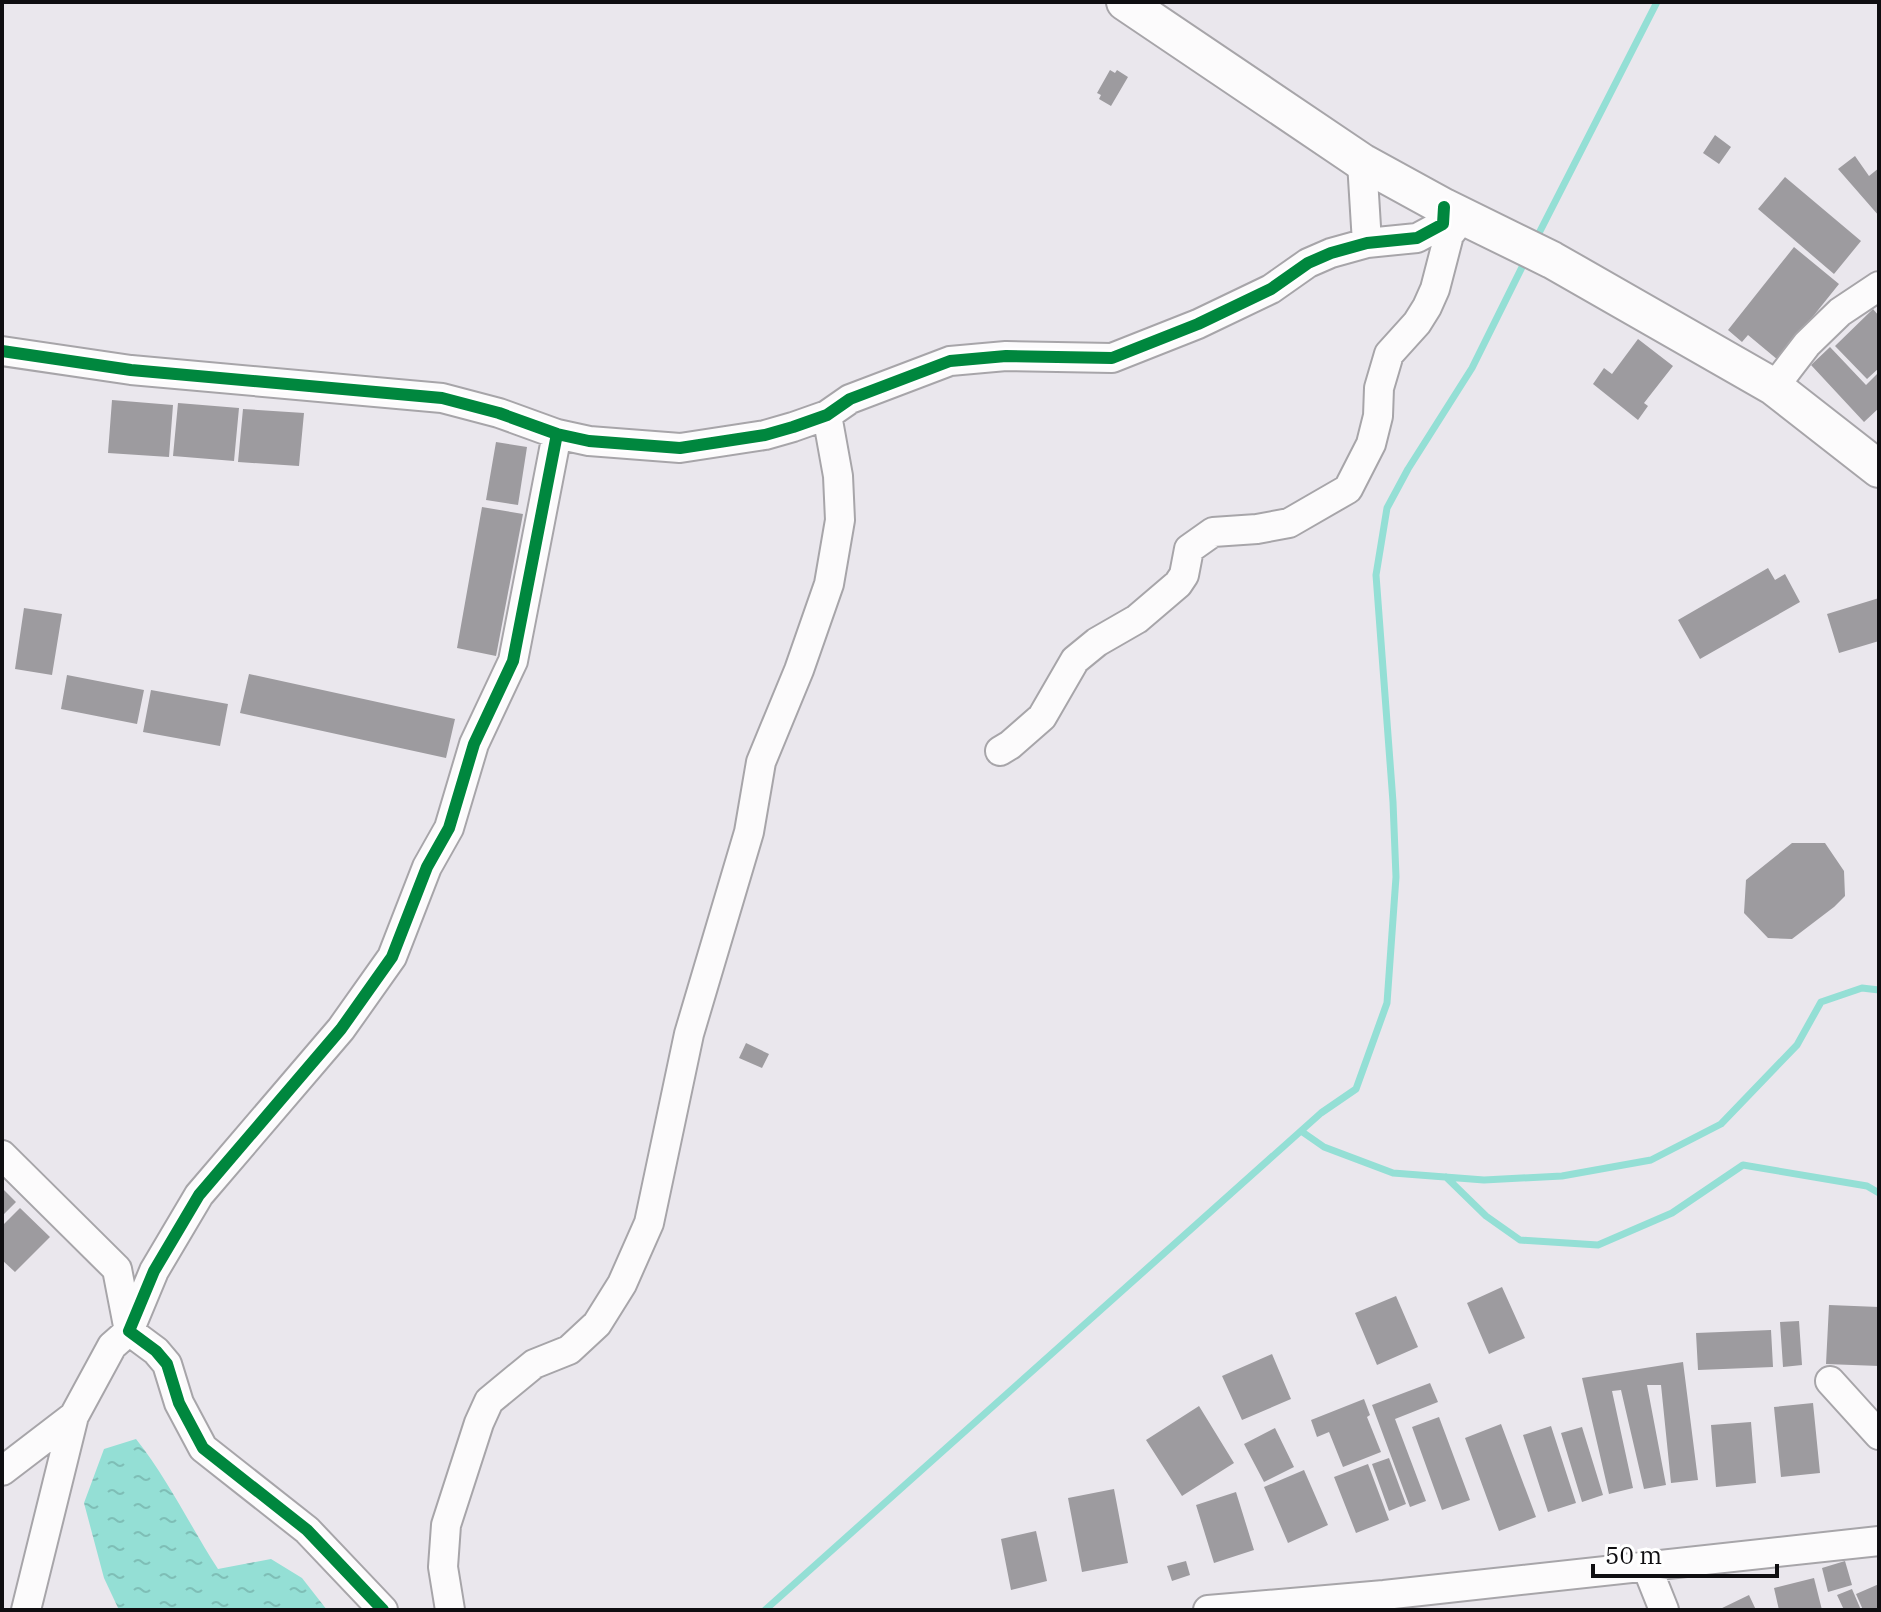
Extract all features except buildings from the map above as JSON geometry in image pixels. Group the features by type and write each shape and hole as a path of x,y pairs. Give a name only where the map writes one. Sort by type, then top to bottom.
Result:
{"street":[{"path":"1125,2 1362,162 1552,260 1774,387 1879,469"},
{"path":"1362,162 1367,243"},
{"path":"2,351 131,370 442,398 499,413 557,434 614,444 680,448 765,435 827,415 850,399 950,361 1006,356 1112,358 1198,324 1271,289 1308,263 1331,253 1367,243 1417,238 1443,224 1454,212"},
{"path":"1000,751 1042,717 1075,660 1097,642 1137,619 1178,584 1184,575 1189,549 1213,532 1289,523 1348,489 1371,444 1378,416 1379,388 1389,354 1427,307 1435,289 1454,212"},
{"path":"1774,387 1807,344 1840,312 1879,286"},
{"path":"450,1610 443,1567 446,1525 489,1401 534,1364 569,1350 597,1324 622,1284 649,1223 689,1034 749,832 761,762 799,670 829,584 840,520 838,476 827,415"},
{"path":"26,1610 74,1416 112,1346 129,1331 154,1271 199,1195 341,1029 392,957 427,867 449,828 474,744 513,661 557,434"},
{"path":"2,1155 117,1269 129,1331 156,1351 167,1364 179,1403 203,1448 307,1530 383,1610"},
{"path":"1830,1381 1879,1435"},
{"path":"2,1471 74,1416"},
{"path":"1208,1610 1386,1602 1646,1565 1879,1541"},
{"path":"1646,1565 1664,1610"}],"water":[{"path":"136,1439 169,1486 218,1569 271,1559 302,1578 327,1610 119,1610 104,1578 84,1503 104,1449"}],"waterway":[{"path":"1536,239 1657,2"},
{"path":"765,1610 1321,1113 1356,1089 1387,1003 1396,877 1376,575 1387,508 1472,368 1527,257"},
{"path":"1301,1131 1324,1147 1393,1173 1484,1180 1562,1176 1651,1160 1721,1124 1797,1045 1821,1002 1862,988 1879,990"},
{"path":"1446,1177 1486,1216 1520,1240 1598,1245 1672,1213 1743,1165 1867,1186 1879,1193"}],"cycle path":[{"path":"2,351 131,370 442,398 589,441 680,448 765,435 793,427 827,415 850,399 950,361 1006,356 1112,358 1198,324 1271,289 1308,263 1331,253 1367,243 1417,238 1443,224 1444,207"},
{"path":"383,1610 307,1530 203,1448 179,1403 167,1364 156,1351 129,1331 154,1271 199,1195 341,1029 392,957 427,867 449,828 474,744 513,661 557,434"}]}
